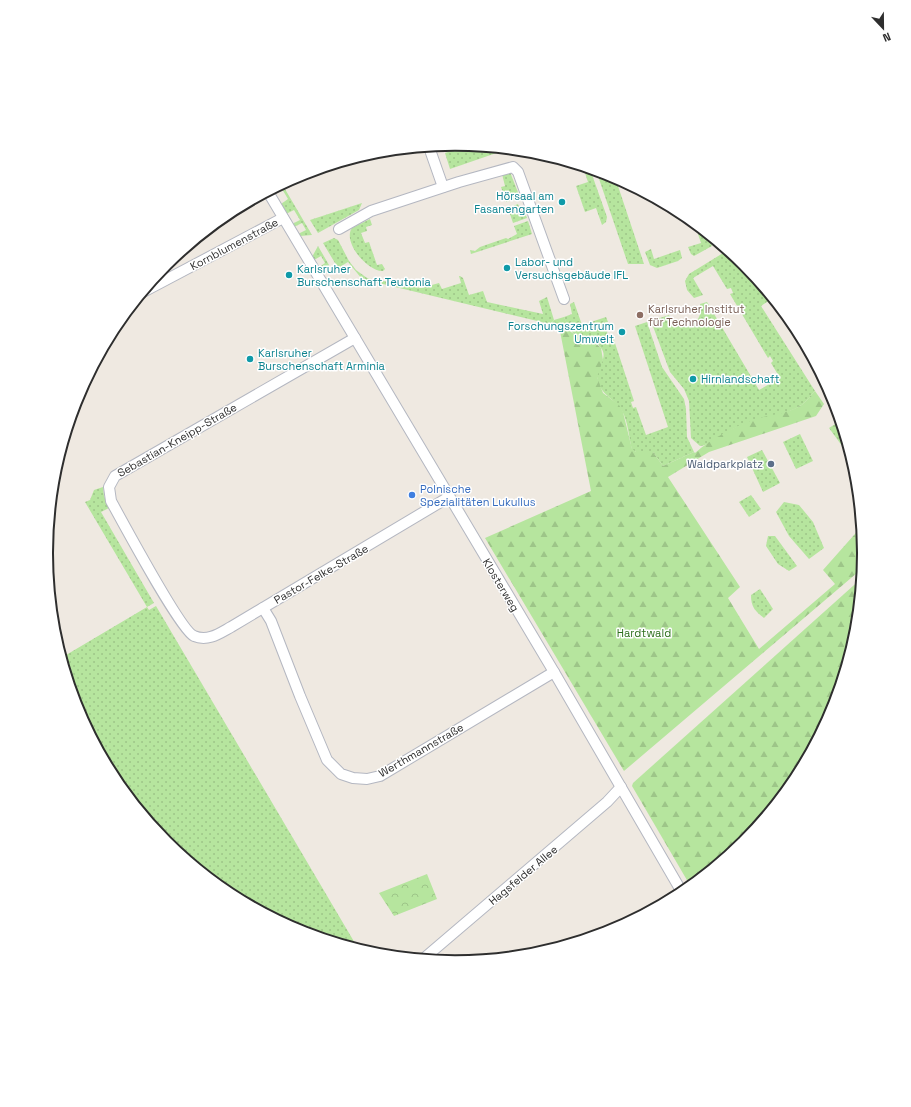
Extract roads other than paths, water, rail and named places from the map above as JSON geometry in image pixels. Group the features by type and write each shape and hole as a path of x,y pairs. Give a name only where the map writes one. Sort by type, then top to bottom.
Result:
{"street":[{"path":"431,152 443,187"},
{"path":"339,228 371,211 509,167 516,169 564,299"},
{"name":"Klosterweg","path":"271,196 554,672 679,888"},
{"name":"Kornblumenstraße","path":"155,285 283,218"},
{"name":"Sebastian-Kneipp-Straße","path":"189,634 111,501 109,487 111,481 121,471 355,338"},
{"name":"Pastor-Felke-Straße","path":"189,634 199,638 213,636 449,498"},
{"name":"Werthmannstraße","path":"263,608 271,621 327,760 341,774 353,778 367,779 380,776 554,672"},
{"name":"Hagsfelder Allee","path":"428,955 606,804 621,787"}],"place":[{"name":"Hörsaal am Fasanengarten","path":"562,202"},
{"name":"Labor- und Versuchsgebäude IFL","path":"507,268"},
{"name":"Karlsruher Burschenschaft Teutonia","path":"289,275"},
{"name":"Karlsruher Institut für Technologie","path":"640,315"},
{"name":"Forschungszentrum Umwelt","path":"622,332"},
{"name":"Karlsruher Burschenschaft Arminia","path":"250,359"},
{"name":"Hirnlandschaft","path":"693,379"},
{"name":"Waldparkplatz","path":"771,464"},
{"name":"Polnische Spezialitäten Lukullus","path":"412,495"}],"park label":[{"name":"Hardtwald","path":"644,633"}]}
